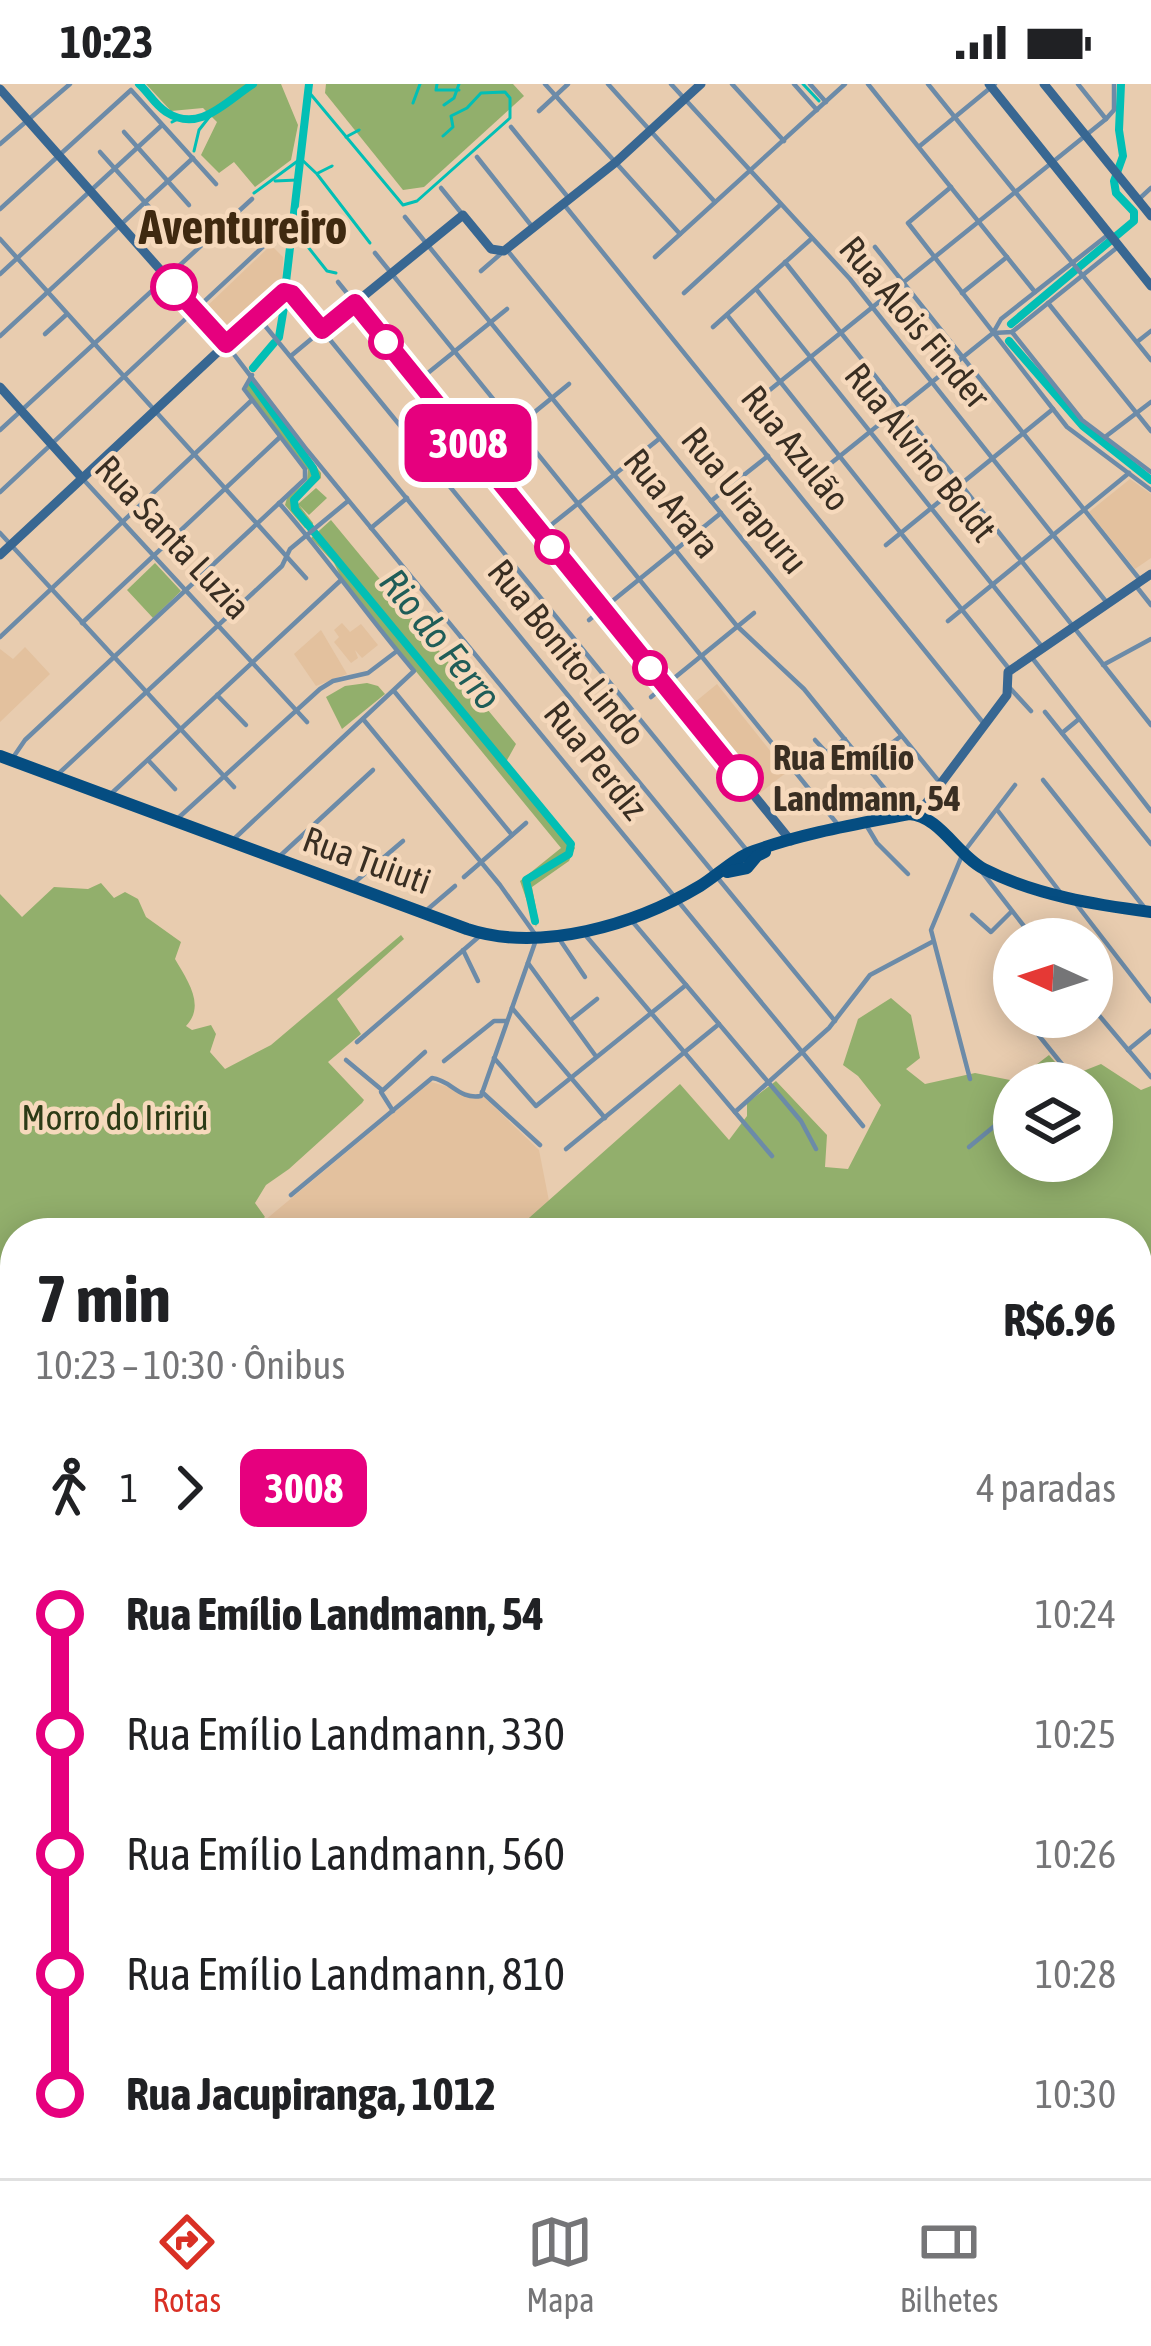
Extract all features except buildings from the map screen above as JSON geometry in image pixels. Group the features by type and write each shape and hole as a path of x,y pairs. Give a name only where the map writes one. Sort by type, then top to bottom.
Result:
{"main road":[{"name":"Rua Tuiuti","path":"5,758 482,934 538,938 583,932 675,898 744,860 791,841 832,833"},
{"name":"Rua Tuiuti","path":"744,860 911,814"},
{"path":"911,814 931,822 981,867 1070,898 1150,913"}],"street":[{"path":"0,144 70,84"},
{"path":"545,84 680,234"},
{"path":"539,111 568,84"},
{"path":"608,84 715,202"},
{"name":"Rua Alois Finder","path":"670,84 872,307 1108,604"},
{"path":"481,271 568,203 701,84"},
{"path":"732,84 784,140"},
{"path":"794,84 817,110"},
{"path":"810,84 826,102"},
{"path":"655,257 845,84"},
{"path":"868,84 1035,292"},
{"path":"928,84 1151,360"},
{"path":"1044,84 1151,216"},
{"path":"1078,84 1106,119"},
{"path":"766,393 1106,119 1114,110 1114,84"},
{"path":"919,147 992,85 1151,286"},
{"path":"0,89 226,344"},
{"path":"0,209 130,90 216,184"},
{"path":"0,274 163,124"},
{"name":"Rua Azulão","path":"511,127 767,457 985,725"},
{"path":"124,132 189,205"},
{"path":"100,152 159,218"},
{"path":"477,157 534,229"},
{"path":"0,336 193,158"},
{"path":"951,187 908,223 1072,431 1151,490"},
{"path":"441,188 490,249 506,250"},
{"path":"1138,200 1151,188"},
{"path":"0,430 252,199"},
{"path":"684,293 779,206"},
{"path":"290,356 463,215"},
{"name":"Rua Arara","path":"404,217 737,626 799,682 911,814"},
{"path":"0,492 283,228"},
{"path":"0,238 306,578"},
{"path":"713,328 810,240"},
{"path":"825,467 993,333 1001,319 1035,292 1114,240"},
{"path":"993,333 1012,332 1114,240"},
{"path":"875,247 1084,510 1151,605"},
{"name":"Rua Uirapuru","path":"506,250 941,784"},
{"path":"375,253 699,657 832,833"},
{"path":"962,293 1007,257"},
{"path":"785,262 1151,725"},
{"path":"338,282 791,841"},
{"name":"Rua Alvino Boldt","path":"756,289 1043,648"},
{"path":"0,555 285,291 322,330 744,860"},
{"path":"1048,303 1151,431"},
{"path":"418,381 507,309"},
{"path":"45,334 67,314"},
{"name":"Rua Bonito-Lindo","path":"257,315 835,1022"},
{"path":"727,315 1010,670"},
{"path":"1137,342 1151,331"},
{"path":"1012,332 1078,415 1151,472"},
{"name":"Rua Perdiz","path":"226,344 348,501 863,1126"},
{"path":"5,758 307,474 243,387 251,375"},
{"path":"466,468 568,384"},
{"name":"Rua Santa Luzia","path":"0,387 308,722"},
{"path":"0,637 252,400"},
{"path":"1105,437 1151,402"},
{"path":"886,545 1053,409"},
{"path":"82,623 280,437"},
{"path":"541,533 660,438"},
{"path":"711,501 767,457"},
{"path":"947,621 1129,473"},
{"path":"371,529 406,499"},
{"path":"56,776 348,501"},
{"path":"231,842 414,671 340,580 311,532 279,503"},
{"path":"589,620 721,513"},
{"path":"0,533 234,787"},
{"path":"1031,711 1009,687 1010,670 1151,574"},
{"path":"109,796 340,580"},
{"path":"650,697 754,613"},
{"path":"1102,665 1151,639"},
{"path":"176,821 326,685 368,673 397,651"},
{"path":"1030,657 1151,811"},
{"path":"911,814 941,784 1006,698 1009,687"},
{"path":"393,690 512,835"},
{"path":"217,695 246,725"},
{"path":"1045,712 1151,844"},
{"path":"291,1195 432,1078 465,1096 481,1096 538,938 363,719"},
{"path":"1062,733 1079,719"},
{"path":"865,764 901,736"},
{"path":"815,740 826,752 845,739"},
{"path":"148,760 176,789"},
{"path":"277,859 373,770"},
{"path":"1043,780 1150,913"},
{"path":"970,1079 932,942 934,916 963,853 1015,785"},
{"path":"996,808 1151,1001"},
{"path":"464,877 526,823"},
{"path":"865,823 877,844 908,874"},
{"path":"351,886 403,841"},
{"path":"981,867 987,883 1016,918"},
{"path":"424,913 455,886"},
{"path":"972,915 991,932 1011,912"},
{"path":"628,917 801,1121 816,1149"},
{"path":"583,932 772,1156"},
{"path":"357,1042 482,934"},
{"path":"558,937 585,977"},
{"path":"735,1112 835,1022 874,972 932,942"},
{"path":"463,950 478,981"},
{"path":"529,962 597,1057"},
{"path":"494,1058 536,1106 686,985"},
{"path":"572,1019 597,999"},
{"path":"512,1008 605,1118"},
{"path":"444,1061 494,1021 507,1022"},
{"path":"566,1149 719,1024"},
{"path":"1128,1050 1151,1031"},
{"path":"1113,1032 1151,1077"},
{"path":"1041,1038 1060,1062"},
{"path":"393,1111 381,1097 382,1090 425,1052"},
{"path":"346,1060 382,1090"},
{"path":"482,1092 540,1145"},
{"path":"969,1148 993,1128"}],"shaded area":[{"path":"271,245 283,257 282,289 228,339 203,310"},
{"path":"1130,479 1151,494 1151,558 1135,569 1089,512"},
{"path":"342,623 350,632 361,624 378,645 362,658 355,650 358,658 351,663 334,642 339,637 334,630"},
{"path":"321,630 347,674 316,686 294,654"},
{"path":"25,647 50,674 0,722 0,649 13,659"},
{"path":"717,684 787,772 760,793 689,707"},
{"path":"431,1082 484,1097 539,1150 549,1201 530,1218 268,1218"}],"green space":[{"path":"146,84 281,84 298,125 291,160 255,187 234,162 219,173 201,155 217,122 203,108 171,111"},
{"path":"326,84 513,84 524,96 424,187 403,190 325,93"},
{"path":"251,381 321,473 296,501 298,504 316,488 327,498 309,515 299,505 313,523 312,529 305,528 285,505 307,481 308,470 247,391 245,384"},
{"path":"331,520 516,744 506,762 575,848 569,861 532,887 536,927 520,881 561,848 311,538"},
{"path":"155,563 181,591 153,618 127,590"},
{"path":"367,683 385,694 342,729 326,697 345,686"},
{"name":"Morro do Iririú","path":"101,883 114,898 125,892 138,899 146,917 181,942 175,959 194,1001 186,1026 192,1030 211,1025 216,1034 210,1052 225,1069 271,1045 401,935 404,939 337,999 361,1034 328,1062 364,1100 266,1185 255,1203 264,1218 0,1218 0,894 22,917 54,887 88,889"},
{"path":"891,998 911,1015 920,1058 906,1069 925,1084 975,1073 993,1077 993,1182 1113,1182 1113,1072 1141,1090 1151,1086 1151,1218 529,1218 680,1084 729,1140 747,1116 747,1103 776,1081 827,1135 825,1167 848,1169 881,1105 843,1065 858,1019"}],"waterway":[{"path":"139,84 166,112 190,119 212,113 253,84"},
{"name":"Rio do Ferro","path":"286,282 309,84"},
{"path":"413,103 420,84"},
{"path":"437,84 436,90 459,90"},
{"path":"444,105 454,98 459,84"},
{"path":"803,84 819,101"},
{"path":"1011,324 1134,221 1134,212 1116,193 1114,181 1123,156 1121,84"},
{"path":"308,91 403,205 417,201 510,118 510,98 505,92 481,93 451,116 453,127 443,136"},
{"path":"194,151 199,130 210,116"},
{"path":"172,122 180,118"},
{"path":"346,137 359,130"},
{"path":"299,157 370,243"},
{"path":"254,193 299,160"},
{"path":"318,173 332,166"},
{"path":"275,181 297,180"},
{"path":"293,228 327,271 336,273"},
{"name":"Rio do Ferro","path":"279,337 285,301"},
{"path":"1009,341 1083,426 1151,480"},
{"name":"Rio do Ferro","path":"253,368 274,343"},
{"name":"Rio do Ferro","path":"252,383 313,468 316,477 294,500 295,509 571,844 569,854 526,880 535,921"}],"bus line":[{"name":"3008","path":"174,287 226,344 284,292 292,294 322,330 355,303 740,778"}],"place":[{"name":"Rua Emílio Landmann, 54","path":"740,778"}],"district":[{"name":"Aventureiro","path":"243,226"}]}
